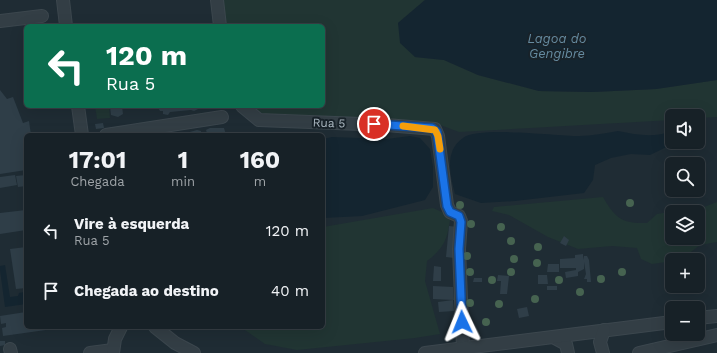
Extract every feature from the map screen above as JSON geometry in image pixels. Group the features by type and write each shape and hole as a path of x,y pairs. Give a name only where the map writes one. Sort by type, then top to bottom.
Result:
{"street":[{"path":"62,0 66,24"},
{"path":"217,0 220,24"},
{"path":"0,21 42,16"},
{"path":"78,108 82,133"},
{"name":"Rua 5","path":"244,108 259,120 386,125 435,130 438,136 447,206 450,212 459,216 461,222 459,249 463,348"},
{"path":"121,133 222,117"},
{"path":"705,317 717,316"},
{"path":"425,353 555,338 604,330 665,323"},
{"path":"90,353 113,351 115,339 120,329"},
{"path":"158,329 175,343 194,353"},
{"path":"603,353 600,342 604,330"},
{"path":"639,353 717,335"},
{"path":"555,338 566,344 568,353"}],"green space":[{"path":"220,0 425,0 398,23 415,57 444,60 478,75 539,91 592,92 656,89 717,80 717,117 705,118 705,109 665,109 665,120 459,132 435,123 271,115 253,111 250,108 325,108 325,24 224,24"},
{"path":"95,108 109,108 110,118 97,119"},
{"path":"603,197 611,210 625,221 647,223 657,214 665,213 665,245 700,245 690,253 665,253 665,262 652,264 641,259 637,248 612,246 578,249 548,237 509,215 492,211 494,207"},
{"path":"717,202 717,242 705,244 705,207"},
{"path":"433,208 442,212 450,220 448,233 441,248 427,261 425,281 440,334 297,350 265,344 243,329 325,329 325,227"}],"water":[{"name":"Lagoa do Gengibre","path":"425,0 717,0 717,80 656,89 592,92 539,91 478,75 444,60 415,57 400,43 398,23"},
{"path":"618,131 639,135 659,135 665,133 665,148 650,155 631,154 611,158 595,165 593,180 584,193 515,201 481,203 455,194 450,171 451,156 457,143 463,138 472,134 518,132 579,136"},
{"path":"410,136 420,138 430,149 433,167 433,187 425,200 362,216 325,218 325,139 332,137 387,139"},
{"path":"5,265 10,297 18,296 19,293 24,292 24,304 5,307 0,266"}],"building":[{"path":"0,90 7,99 13,97 23,123 29,121 31,133 24,133 24,170 0,174"},
{"path":"110,108 122,108 123,114 118,117 111,115"},
{"path":"158,108 198,109 194,111 170,112 168,115 163,114 163,111 160,111"},
{"path":"103,123 104,128 96,129 95,124"},
{"path":"210,128 224,128 225,133 207,133 206,130"},
{"path":"197,130 201,131 201,133 186,133"},
{"path":"15,175 17,185 0,188 0,177"},
{"path":"24,175 24,186 18,187 16,176"},
{"path":"24,210 24,230 0,234 0,213"},
{"path":"449,226 458,227 454,258 446,257"},
{"path":"564,236 569,240 566,246 560,243"},
{"path":"24,247 24,288 16,289 10,249"},
{"path":"583,254 583,260 584,256 587,256 589,260 591,282 587,282 587,279 584,279 586,274 584,262 584,269 578,272 578,276 566,278 565,272 576,270 576,268 560,268 560,259 575,258 575,255"},
{"path":"548,264 559,264 559,272 547,272"},
{"path":"434,266 441,267 441,281 433,281"},
{"path":"498,275 509,276 507,294 500,294 501,281 497,281"},
{"path":"538,275 547,275 548,284 538,284"},
{"path":"603,275 604,280 598,281 597,276"},
{"path":"474,278 482,278 482,282 473,282"},
{"path":"433,286 453,287 454,300 433,299"},
{"path":"547,286 557,286 557,290 547,290"},
{"path":"453,300 454,311 439,312 438,302"},
{"path":"527,307 529,316 519,318 517,309"},
{"path":"24,312 24,329 53,329 3,336 2,328 6,327 6,323 1,324 0,316"},
{"path":"0,341 5,341 5,345 0,346"}],"slow traffic":[{"path":"403,126 432,128 437,132 440,149"}],"route":[{"path":"374,124 432,128 437,132 447,206 450,212 459,216 461,222 459,249 462,322"}]}
